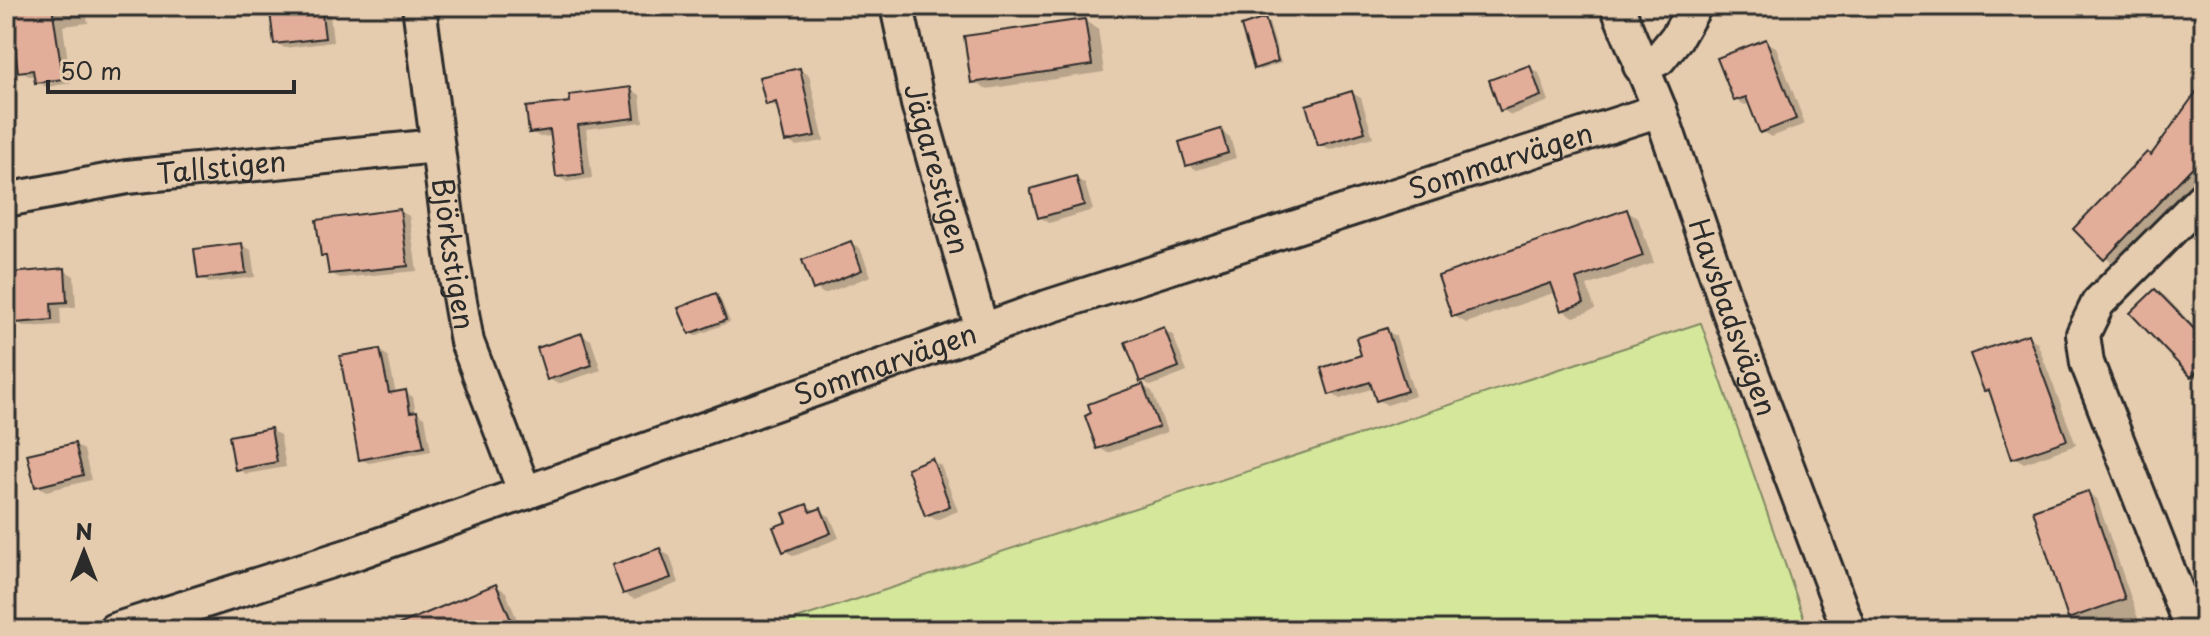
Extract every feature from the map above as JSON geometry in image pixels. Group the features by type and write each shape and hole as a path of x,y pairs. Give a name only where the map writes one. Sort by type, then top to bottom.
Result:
{"street":[{"name":"Björkstigen","path":"419,6 436,146 467,342 525,493"},
{"name":"Jägarestigen","path":"897,6 918,104 982,330"},
{"name":"Havsbadsvägen","path":"1617,6 1660,110 1729,312 1849,630"},
{"path":"1640,66 1659,59 1677,37 1695,6"},
{"name":"Sommarvägen","path":"114,630 350,555 982,330 1660,110"},
{"name":"Tallstigen","path":"6,200 127,177 436,146"},
{"path":"2192,630 2087,363 2083,334 2098,303 2204,197"}],"green space":[{"path":"1700,323 1808,630 763,630"}],"building":[{"path":"9,6 52,6 63,79 35,83 33,70 18,72"},
{"path":"321,6 325,38 274,44 270,12"},
{"path":"1265,18 1278,61 1254,69 1241,26"},
{"path":"1085,19 1092,65 971,83 964,36"},
{"path":"1766,39 1796,119 1760,133 1746,97 1734,101 1717,58"},
{"path":"1530,65 1541,96 1500,111 1489,80"},
{"path":"800,68 815,136 785,142 776,102 766,105 759,77"},
{"path":"2204,81 2204,155 2104,260 2073,229 2147,152 2151,155"},
{"path":"631,87 635,118 578,125 584,174 556,177 550,130 529,133 526,107 570,102 569,95"},
{"path":"1352,91 1365,132 1318,146 1306,105"},
{"path":"1221,129 1228,153 1186,166 1179,142"},
{"path":"1076,176 1084,205 1038,218 1030,189"},
{"path":"400,209 408,266 329,274 326,256 321,256 316,220"},
{"path":"1627,209 1643,256 1576,279 1584,303 1561,311 1551,283 1452,317 1438,276"},
{"path":"851,241 862,270 813,290 802,260"},
{"path":"242,243 246,273 198,279 194,249"},
{"path":"65,268 67,302 51,303 52,320 14,323 10,273"},
{"path":"2155,289 2204,339 2204,365 2191,377 2130,313"},
{"path":"716,293 726,320 689,334 678,308"},
{"path":"1164,327 1179,367 1140,382 1125,342"},
{"path":"1387,328 1407,391 1376,401 1370,382 1329,395 1321,368 1361,355 1356,338"},
{"path":"582,333 592,365 547,380 537,348"},
{"path":"2028,334 2067,440 2012,459 1989,390 1984,391 1970,354"},
{"path":"380,349 389,393 406,390 410,412 417,411 424,447 359,460 340,356"},
{"path":"1143,384 1159,427 1097,449 1085,416 1091,413 1088,404"},
{"path":"271,428 277,462 235,470 229,436"},
{"path":"75,443 83,475 35,487 27,454"},
{"path":"932,458 950,506 925,516 907,468"},
{"path":"2088,491 2125,599 2068,619 2033,510"},
{"path":"807,504 810,512 821,508 831,533 783,552 773,527 787,522 783,513"},
{"path":"660,548 671,578 623,594 612,565"},
{"path":"496,584 515,630 487,630 482,620 457,630 386,630"}]}
